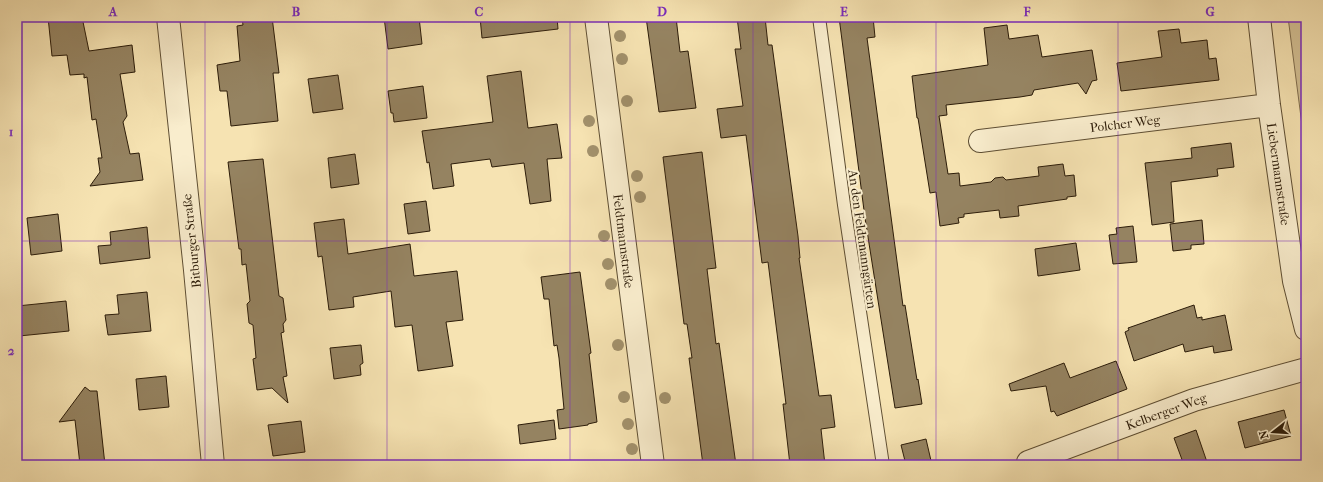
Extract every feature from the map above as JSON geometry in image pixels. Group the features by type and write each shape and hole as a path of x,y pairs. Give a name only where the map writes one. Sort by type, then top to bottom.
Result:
{"street":[{"name":"Bitburger Straße","path":"168,17 195,270 213,465"},
{"name":"Feldtmannstraße","path":"596,17 653,465"},
{"name":"Liebermannstraße","path":"1259,17 1269,106 1294,281 1306,329"},
{"name":"Polcher Weg","path":"980,141 1269,106"},
{"name":"Kelberger Weg","path":"1028,462 1194,400 1306,368"}],"lane":[{"name":"An den Feldtmanngärten","path":"818,17 882,465"}],"shaded area":[{"path":"1288,17 1306,17 1306,156"}],"building":[{"path":"48,17 82,17 89,51 132,45 135,72 120,74 127,116 123,122 130,154 139,153 143,180 90,186 100,172 98,158 102,158 96,119 92,120 87,77 84,78 84,74 70,75 67,55 52,56"},
{"path":"242,17 272,17 279,73 273,73 278,121 231,126 227,91 220,91 217,65 240,61 237,26 243,25"},
{"path":"384,17 419,17 422,44 388,49"},
{"path":"480,17 557,17 558,29 482,38"},
{"path":"646,17 676,17 680,52 688,51 696,108 659,112"},
{"path":"737,17 765,17 768,45 772,45 798,236 799,258 819,396 831,395 835,427 821,429 825,465 790,465 783,404 786,404 768,262 762,263 746,135 721,138 717,109 743,106 735,49 741,49"},
{"path":"839,17 873,17 875,37 867,38 903,306 905,305 922,404 895,408 865,218"},
{"path":"1007,25 1009,39 1038,35 1042,57 1092,50 1097,80 1092,81 1086,94 1078,83 1034,90 1032,95 1020,97 946,105 947,115 939,116 948,174 959,173 960,186 991,182 995,178 1003,177 1006,180 1039,176 1038,167 1063,164 1065,176 1074,175 1076,196 1067,197 1067,199 1018,206 1019,216 1000,218 999,210 964,214 964,217 958,218 959,223 940,226 936,192 930,193 917,118 912,76 988,65 984,28"},
{"path":"1179,29 1181,43 1207,40 1209,59 1216,58 1219,80 1121,91 1117,63 1162,57 1158,31"},
{"path":"521,71 528,128 557,124 562,158 547,159 551,201 530,204 524,163 492,167 490,159 451,164 454,186 433,189 422,131 493,122 487,76"},
{"path":"338,75 343,109 313,113 308,79"},
{"path":"423,86 427,118 394,122 393,113 391,113 388,91"},
{"path":"1231,143 1234,167 1217,169 1218,176 1171,182 1174,222 1152,225 1145,163 1192,158 1191,148"},
{"path":"702,152 716,268 707,269 716,344 719,343 736,465 703,465 689,358 692,358 687,324 684,324 663,157"},
{"path":"355,154 359,184 331,188 328,158"},
{"path":"263,159 279,296 283,298 286,320 283,324 284,332 281,333 287,376 283,377 288,403 272,388 257,390 253,359 256,358 253,325 249,323 247,304 250,301 246,264 242,265 241,249 239,249 228,162"},
{"path":"426,201 430,231 408,234 404,204"},
{"path":"58,214 62,251 31,255 27,218"},
{"path":"344,219 348,254 410,244 414,276 457,271 463,320 446,322 453,366 418,371 412,325 395,327 391,291 353,297 354,307 329,310 322,256 318,257 314,223"},
{"path":"1202,220 1204,244 1191,245 1191,249 1173,251 1170,224"},
{"path":"1133,226 1137,262 1113,264 1109,235 1117,234 1116,228"},
{"path":"147,227 150,258 100,264 98,246 111,245 110,232"},
{"path":"1076,243 1080,270 1038,276 1035,249"},
{"path":"580,272 591,353 589,354 597,422 588,425 559,429 557,410 564,409 559,358 557,345 554,346 549,299 544,299 541,277"},
{"path":"147,292 151,331 108,335 105,315 119,314 117,295"},
{"path":"66,301 69,331 19,336 17,306"},
{"path":"1194,305 1197,318 1202,317 1202,320 1225,315 1232,350 1214,353 1213,346 1185,352 1183,344 1134,361 1125,332 1129,330 1128,328"},
{"path":"361,345 363,363 360,365 361,375 334,379 330,348"},
{"path":"1116,361 1127,389 1057,416 1054,411 1051,412 1046,386 1011,391 1009,384 1064,363 1070,378"},
{"path":"166,376 169,407 139,410 136,379"},
{"path":"85,387 90,391 97,391 105,465 80,465 75,420 59,422"},
{"path":"1284,410 1291,436 1245,448 1238,422"},
{"path":"554,420 556,439 520,444 518,425"},
{"path":"301,421 305,452 273,456 268,425"},
{"path":"1196,430 1208,465 1184,465 1174,438"},
{"path":"926,439 932,465 906,465 901,445"}]}
